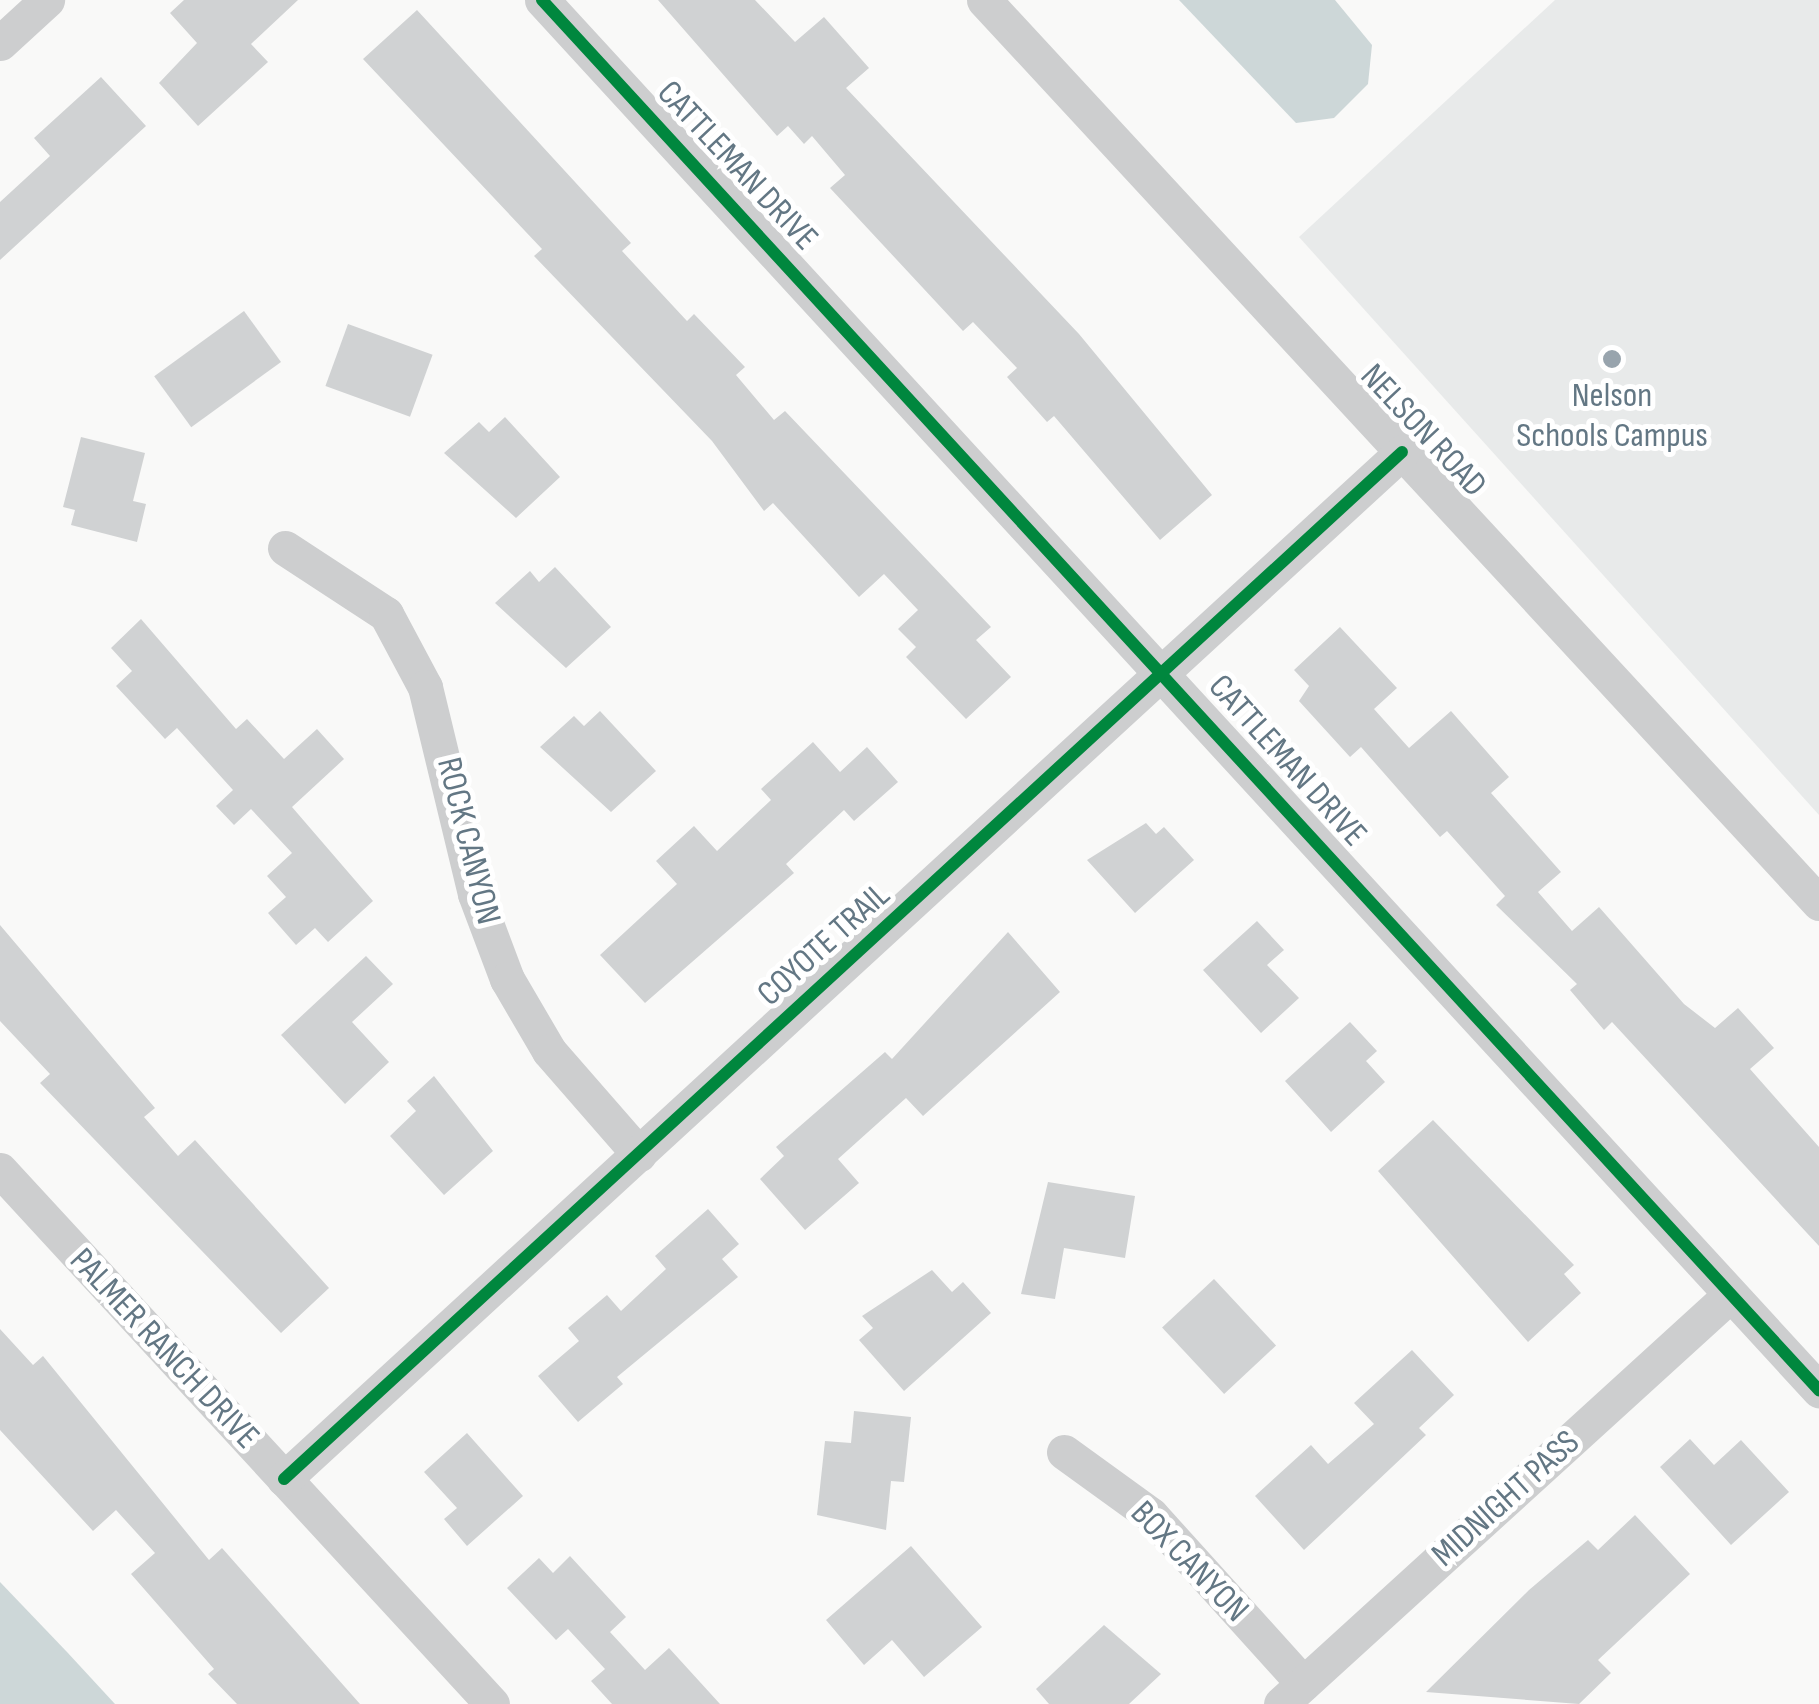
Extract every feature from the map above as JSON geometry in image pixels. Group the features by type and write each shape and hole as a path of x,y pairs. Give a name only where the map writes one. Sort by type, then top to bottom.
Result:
{"street":[{"path":"0,42 47,0"},
{"name":"CATTLEMAN DRIVE","path":"542,0 1166,672 1819,1390"},
{"name":"NELSON ROAD","path":"984,0 1819,903"},
{"name":"COYOTE TRAIL","path":"284,1480 1402,452"},
{"name":"ROCK CANYON","path":"285,548 386,614 436,718 476,894 507,979 550,1051 638,1154"},
{"name":"PALMER RANCH DRIVE","path":"0,1170 492,1704"},
{"name":"MIDNIGHT PASS","path":"1292,1694 1730,1295"},
{"name":"BOX CANYON","path":"1064,1452 1151,1515 1292,1694"}],"shaded area":[{"path":"1179,0 1335,0 1372,45 1368,84 1334,118 1296,123"},
{"name":"Nelson Schools Campus","path":"1555,0 1819,0 1819,815 1299,237"},
{"path":"0,1582 67,1652 115,1704 0,1704"}],"building":[{"path":"184,0 298,0 251,44 268,62 198,126 159,83 197,43 170,13"},
{"path":"658,0 755,0 795,42 824,17 869,68 846,88 1079,334 1212,495 1160,540 1054,416 1047,422 1007,377 1017,368 973,322 963,331 830,188 845,175 812,136 804,144 788,126 777,136"},
{"path":"417,10 631,243 622,251 687,321 694,314 745,367 736,375 774,420 785,411 991,627 976,640 1011,677 966,719 906,657 916,647 898,629 918,610 884,574 859,597 773,503 764,511 712,441 534,256 542,249 363,59"},
{"path":"101,77 146,126 0,260 0,202 50,156 34,138"},
{"path":"244,311 281,362 191,427 154,376"},
{"path":"348,324 433,355 410,417 325,386"},
{"path":"505,417 560,477 516,518 444,453 479,422 489,432"},
{"path":"81,437 145,453 133,501 146,504 137,542 71,525 75,510 63,507"},
{"path":"555,567 611,627 566,668 495,603 530,571 539,582"},
{"path":"141,619 236,729 247,719 284,759 317,729 344,759 292,807 373,901 328,942 315,928 296,945 268,913 286,897 267,876 292,853 251,809 234,825 216,806 233,790 177,728 165,739 116,686 132,671 111,648"},
{"path":"1340,627 1397,688 1374,709 1409,748 1451,711 1509,777 1491,793 1561,872 1538,892 1572,931 1599,907 1684,1004 1715,1028 1738,1008 1774,1048 1750,1069 1819,1147 1819,1246 1612,1022 1604,1030 1570,990 1577,984 1496,905 1505,896 1447,831 1440,837 1361,747 1350,757 1299,701 1309,686 1294,670"},
{"path":"600,711 656,771 611,812 540,747 574,716 584,726"},
{"path":"813,742 840,772 867,747 898,782 854,821 844,810 786,864 794,873 645,1003 600,955 677,884 656,861 694,826 717,851 771,800 761,789"},
{"path":"1146,823 1156,834 1164,827 1194,860 1135,913 1087,860"},
{"path":"1257,921 1284,950 1267,965 1299,998 1261,1033 1203,970"},
{"path":"0,925 155,1108 144,1117 178,1156 195,1140 329,1288 281,1333 40,1083 50,1074 0,1021"},
{"path":"1008,932 1060,992 923,1116 906,1098 838,1159 859,1183 805,1230 760,1179 784,1156 776,1147 885,1052 892,1059"},
{"path":"366,956 393,984 352,1022 389,1062 345,1104 281,1035"},
{"path":"1350,1022 1377,1051 1366,1061 1385,1082 1331,1132 1285,1081"},
{"path":"434,1076 493,1151 444,1195 390,1136 416,1111 407,1101"},
{"path":"1433,1120 1574,1265 1564,1274 1581,1293 1528,1342 1378,1171"},
{"path":"1048,1182 1135,1196 1125,1258 1064,1248 1055,1299 1021,1294"},
{"path":"708,1209 739,1244 722,1259 738,1277 617,1377 623,1384 578,1422 538,1376 579,1341 568,1328 607,1295 621,1311 666,1269 655,1256"},
{"path":"932,1270 952,1292 963,1282 991,1313 904,1391 859,1340 873,1328 862,1316"},
{"path":"1214,1279 1276,1346 1224,1394 1162,1327"},
{"path":"0,1329 33,1365 43,1356 209,1560 222,1548 360,1704 237,1704 208,1674 214,1669 131,1574 155,1553 116,1510 93,1531 0,1430"},
{"path":"1412,1350 1454,1395 1419,1428 1426,1435 1304,1550 1255,1496 1311,1445 1328,1464 1374,1424 1354,1403"},
{"path":"854,1411 911,1417 904,1482 891,1481 886,1530 817,1515 825,1441 851,1443"},
{"path":"467,1433 523,1496 467,1546 444,1519 457,1508 424,1472"},
{"path":"1690,1439 1714,1465 1741,1440 1789,1492 1731,1545 1660,1467"},
{"path":"1635,1515 1690,1574 1598,1660 1611,1673 1579,1704 1426,1692 1529,1590 1588,1540 1598,1550"},
{"path":"911,1546 982,1627 924,1677 892,1640 864,1665 826,1620"},
{"path":"570,1556 626,1617 610,1632 645,1670 669,1648 720,1704 612,1704 591,1681 605,1669 568,1629 556,1640 507,1588 539,1558 553,1573"},
{"path":"1104,1625 1161,1674 1129,1704 1049,1704 1036,1689"}],"cycle path":[{"path":"542,0 1819,1390"},
{"path":"284,1479 1402,452"}],"place":[{"name":"Nelson Schools Campus","path":"1612,359"}]}
